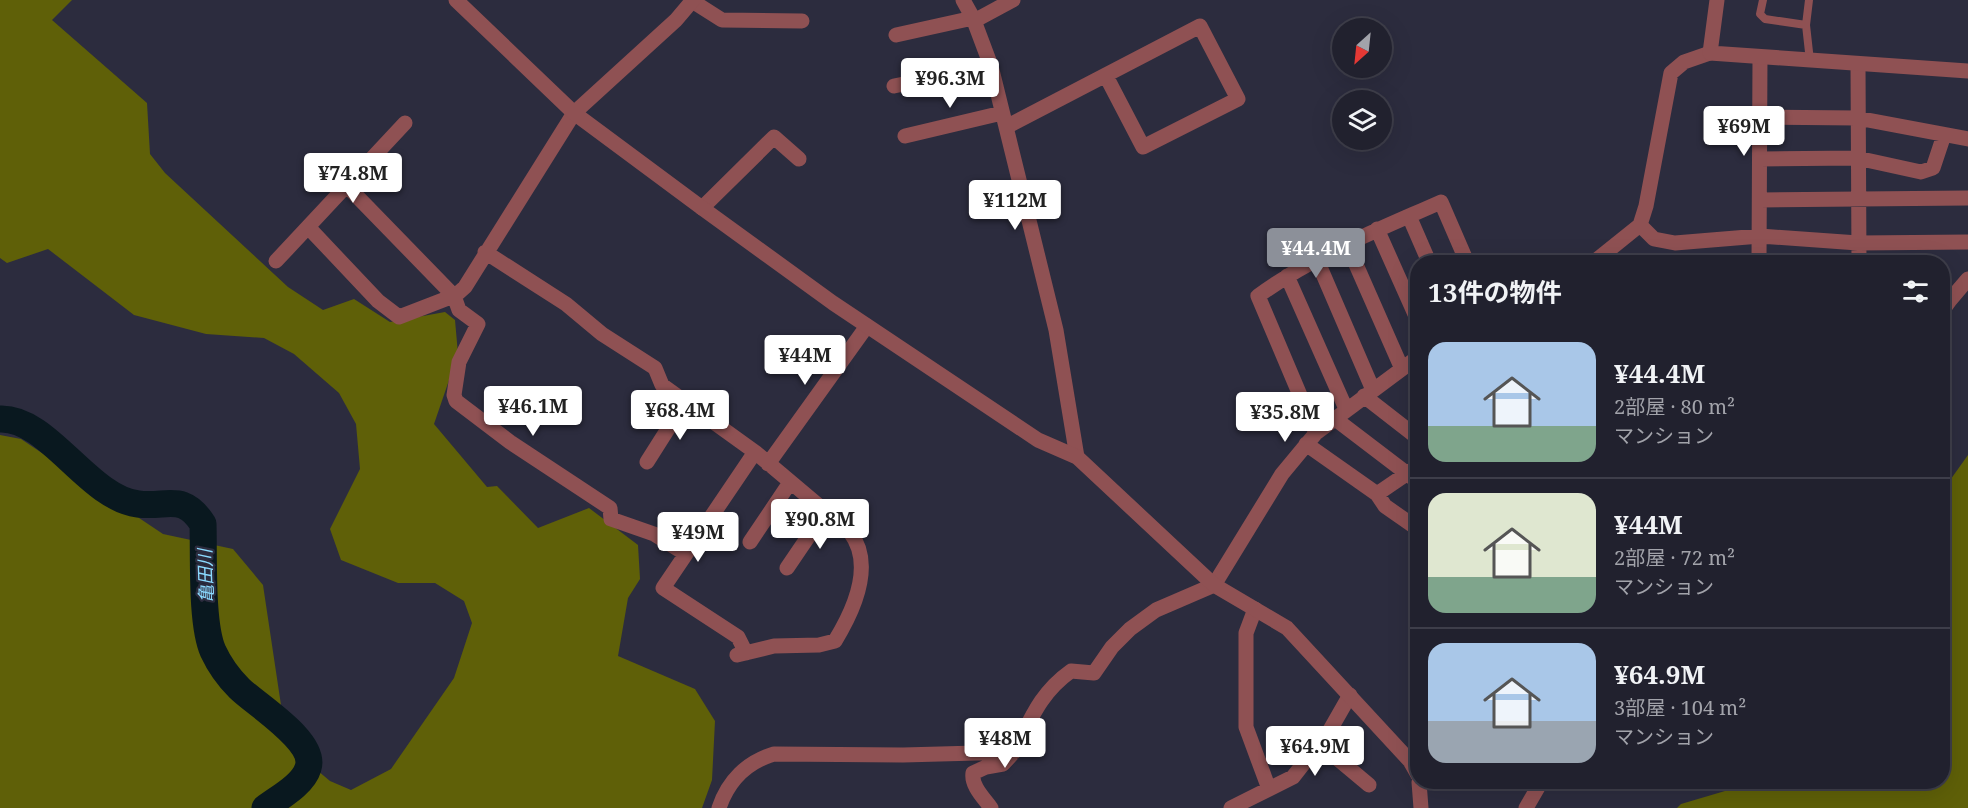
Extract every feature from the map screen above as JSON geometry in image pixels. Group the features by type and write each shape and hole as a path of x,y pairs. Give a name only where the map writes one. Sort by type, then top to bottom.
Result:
{"street":[{"path":"456,0 574,113 702,208 867,326 1038,440 1077,457 1214,585 1287,628 1410,761"},
{"path":"309,228 378,301 399,317 454,296 465,287 484,252 574,113 676,20 693,0 722,20 802,21"},
{"path":"963,0 974,19 991,66 1056,330 1077,457"},
{"path":"896,35 974,19 1013,0"},
{"path":"1710,53 1717,0"},
{"path":"905,136 1004,120 1106,76 1200,26 1238,99 1143,147 1106,76"},
{"path":"1603,255 1640,225 1646,206 1671,73 1684,62 1710,53 1968,71"},
{"path":"1759,255 1760,57"},
{"path":"1858,64 1859,255"},
{"path":"894,86 991,66"},
{"path":"1760,117 1857,118 1968,139"},
{"path":"276,261 405,123"},
{"path":"1760,159 1857,158 1921,172 1933,168 1944,135"},
{"path":"702,208 774,137 799,159"},
{"path":"347,186 454,296 459,310 478,324 459,362 454,395 456,402 510,442 610,508 611,519 654,534 684,553"},
{"path":"1760,200 1968,198"},
{"path":"1410,523 1385,506 1377,494 1311,438 1258,296 1287,276 1347,244 1441,202 1464,255"},
{"path":"1409,216 1426,255"},
{"path":"1640,225 1654,239 1675,243 1760,236 1858,243 1968,242"},
{"path":"1377,229 1410,303"},
{"path":"1347,244 1410,365"},
{"path":"484,252 567,304 602,334 655,368 662,385 755,452 789,484 850,532 861,551 859,589 855,603 839,634 831,644 790,644 741,654 738,638 663,588 684,553 755,452"},
{"path":"1317,260 1369,393 1410,431"},
{"path":"1287,276 1340,414 1410,471"},
{"path":"1950,300 1964,282"},
{"path":"768,464 867,326"},
{"path":"991,808 972,779 973,773 986,767 1003,764 1014,752 1043,696 1053,683 1071,671 1094,673 1112,647 1130,628 1156,610 1214,585 1282,474 1311,438 1369,393 1410,368"},
{"path":"647,462 685,402"},
{"path":"1377,494 1410,476"},
{"path":"750,542 789,484"},
{"path":"787,568 825,513"},
{"path":"1255,609 1246,633 1246,727 1269,789"},
{"path":"1231,808 1293,777 1320,744 1350,695"},
{"path":"1320,744 1369,785"},
{"path":"719,808 742,769 759,758 774,753 903,755 1014,752"},
{"path":"1420,789 1421,808"},
{"path":"1526,808 1537,789"}],"lane":[{"path":"1763,0 1760,14 1765,19 1806,26"},
{"path":"1809,0 1806,26 1810,61"}],"shaded area":[{"path":"0,0 72,0 52,20 147,103 150,154 165,173 288,287 323,310 354,299 390,322 445,312 455,320 458,354 434,424 487,487 497,486 538,528 589,508 638,545 640,579 628,598 618,656 695,689 715,721 712,780 702,808 0,808 0,435 21,439 163,534 233,549 263,585 287,745 330,781 351,790 391,769 454,678 472,623 464,601 435,583 398,583 341,560 330,529 360,469 356,424 339,393 294,354 264,338 206,334 134,315 48,249 7,263 0,258"},
{"path":"1968,455 1968,808 1677,808 1681,804 1727,789 1950,789 1950,480"}],"waterway":[{"name":"亀田川","path":"0,419 18,422 35,431 52,443 102,488 120,499 148,505 181,505 196,514 203,524 205,607 213,651 235,684 295,735 308,758 308,768 301,780 290,791 265,808"}]}
